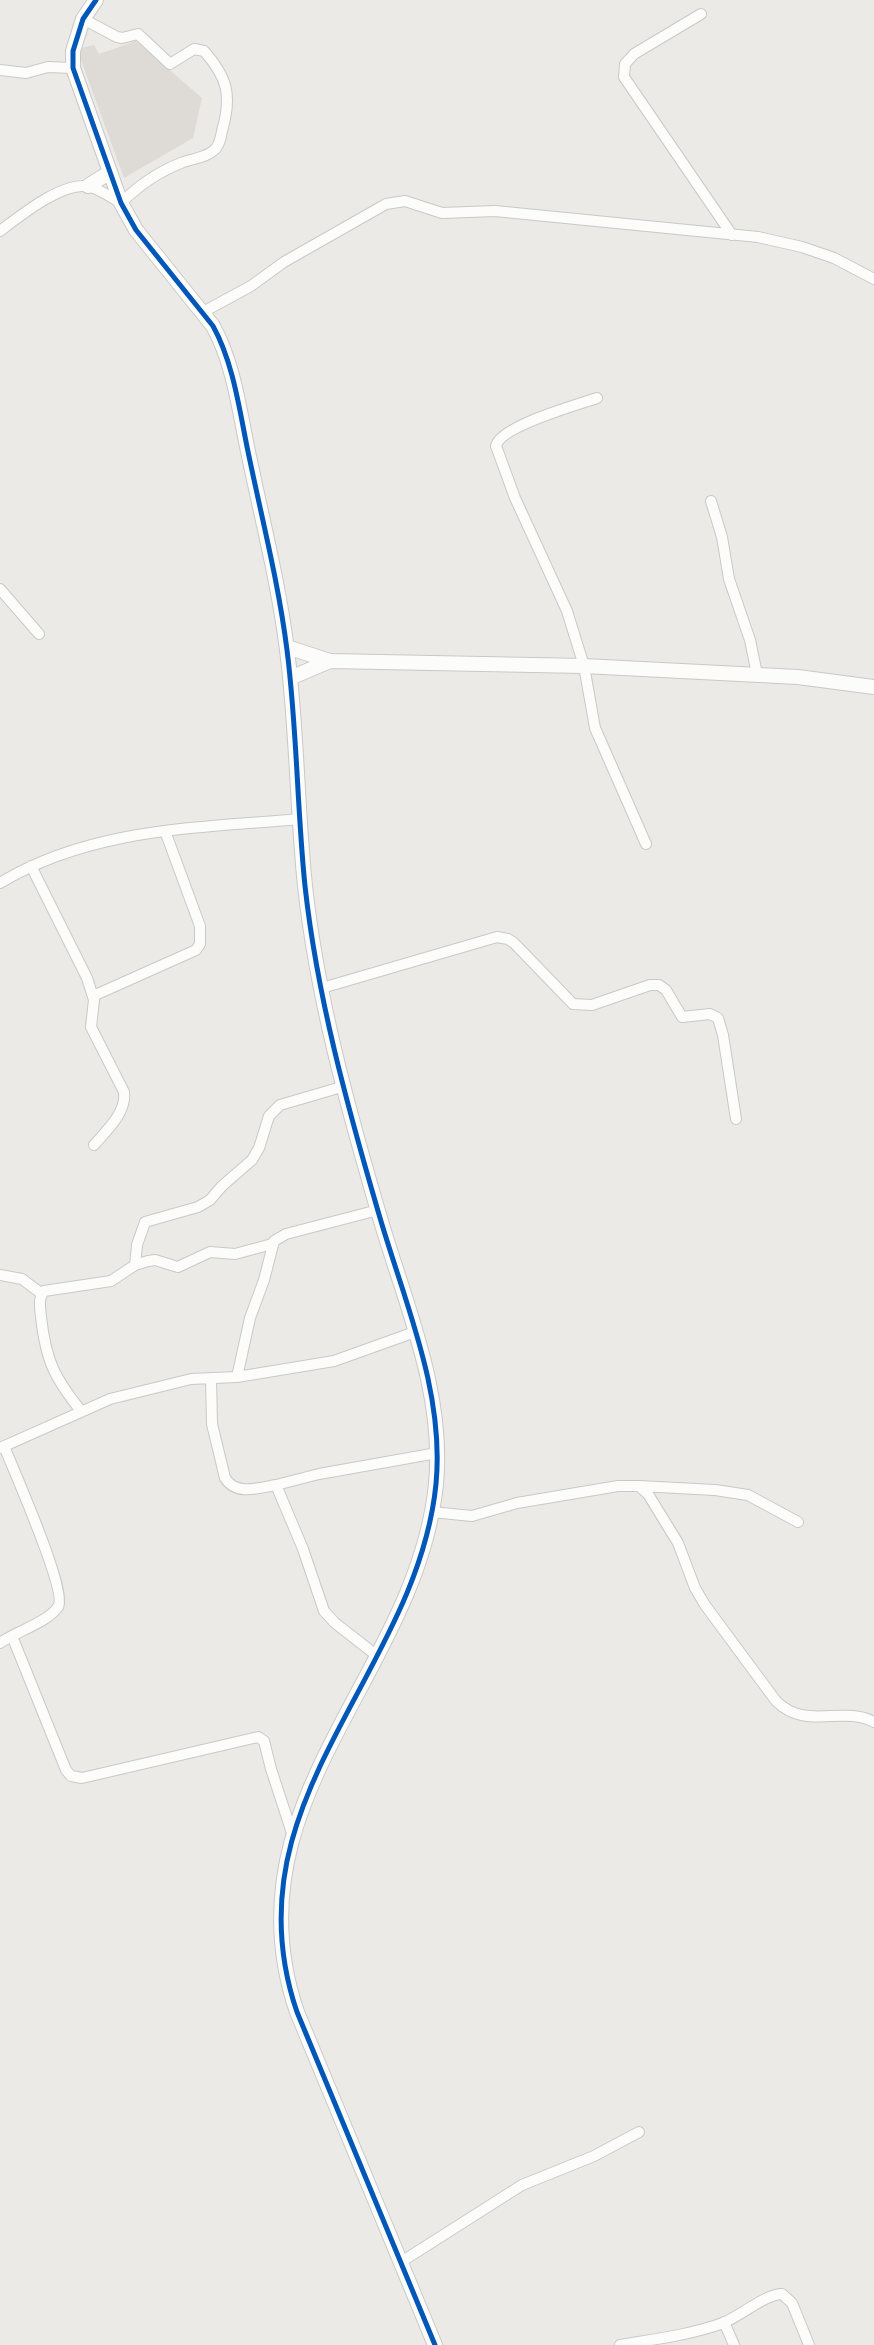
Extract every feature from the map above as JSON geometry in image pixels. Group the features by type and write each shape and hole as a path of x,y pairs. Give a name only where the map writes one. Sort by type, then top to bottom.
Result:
{"street":[{"path":"95,1 83,19 73,51 73,68 121,203 136,230 203,312 220,339 233,383 287,647 308,909 330,1032 378,1210 415,1332 429,1386 437,1454 432,1512 424,1548 414,1577 328,1749 292,1833 284,1879 281,1915 283,1955 288,1983 297,2012 435,2345"},
{"path":"701,14 634,54 624,64 624,78 732,235"},
{"path":"83,19 117,37 122,38 138,34 170,64 194,50 204,51 224,78 228,92 228,113 217,146 212,152 179,164 150,178 121,203"},
{"path":"0,70 26,73 48,67 73,68"},
{"path":"0,231 59,192 69,188 88,186 110,172"},
{"path":"88,186 121,203"},
{"path":"203,312 251,286 284,262 334,233 386,204 396,202 415,203 424,209 442,213 495,211 758,237 802,246 850,265 874,279"},
{"path":"596,398 521,426 500,437 496,446 515,498 567,611 584,666 595,728 646,844"},
{"path":"711,501 722,537 729,579 750,640 756,674"},
{"path":"0,589 39,634"},
{"path":"287,647 330,661 584,666 756,674 836,681 874,687"},
{"path":"290,678 330,661"},
{"path":"0,883 31,866 91,843 165,831 300,819"},
{"path":"93,996 196,950 200,944 200,926 165,831"},
{"path":"31,866 76,952 93,996 91,1027 119,1079 124,1096 118,1114 94,1145"},
{"path":"322,988 497,938 508,939 514,943 573,1004 592,1005 650,985 659,985 666,990 682,1017 710,1014 718,1018 723,1035 736,1119"},
{"path":"135,1265 137,1245 145,1222 198,1207 210,1200 222,1186 252,1160 259,1148 269,1116 274,1110 289,1101 345,1086"},
{"path":"81,1411 64,1390 50,1364 44,1346 40,1301 42,1294 52,1288 111,1281 135,1265 155,1260 178,1267 210,1252 235,1254 272,1244 286,1234 378,1210"},
{"path":"237,1377 250,1318 266,1273 272,1244"},
{"path":"0,1275 22,1279 42,1294"},
{"path":"0,1643 51,1614 59,1606 61,1598 55,1574 2,1447 110,1399 155,1386 191,1379 237,1377 277,1372 348,1358 415,1332"},
{"path":"211,1378 212,1424 222,1472 228,1482 235,1488 276,1485 353,1467 437,1454"},
{"path":"276,1485 303,1548 324,1611 376,1654"},
{"path":"432,1512 472,1516 517,1503 618,1486 639,1486 715,1490 748,1495 798,1522"},
{"path":"639,1486 648,1494 678,1543 695,1588 776,1701 787,1711 800,1716 860,1717 874,1722"},
{"path":"12,1636 66,1770 71,1776 82,1778 258,1737 264,1741 292,1833"},
{"path":"401,2262 522,2185 594,2156 639,2132"},
{"path":"620,2345 680,2335 724,2322 772,2296 782,2294 792,2303 809,2345"},
{"path":"724,2322 734,2345"}],"shaded area":[{"path":"136,41 202,98 193,138 124,178 77,49 94,45 99,54"}],"cycle path":[{"path":"96,0 83,19 73,51 73,68 121,203 136,230 213,326 232,374 284,626 293,709 305,886 317,968 344,1091 378,1211 420,1345 434,1414 437,1449 436,1484 422,1553 396,1618 332,1741 304,1803 286,1868 282,1937 297,2012 435,2345"}]}
